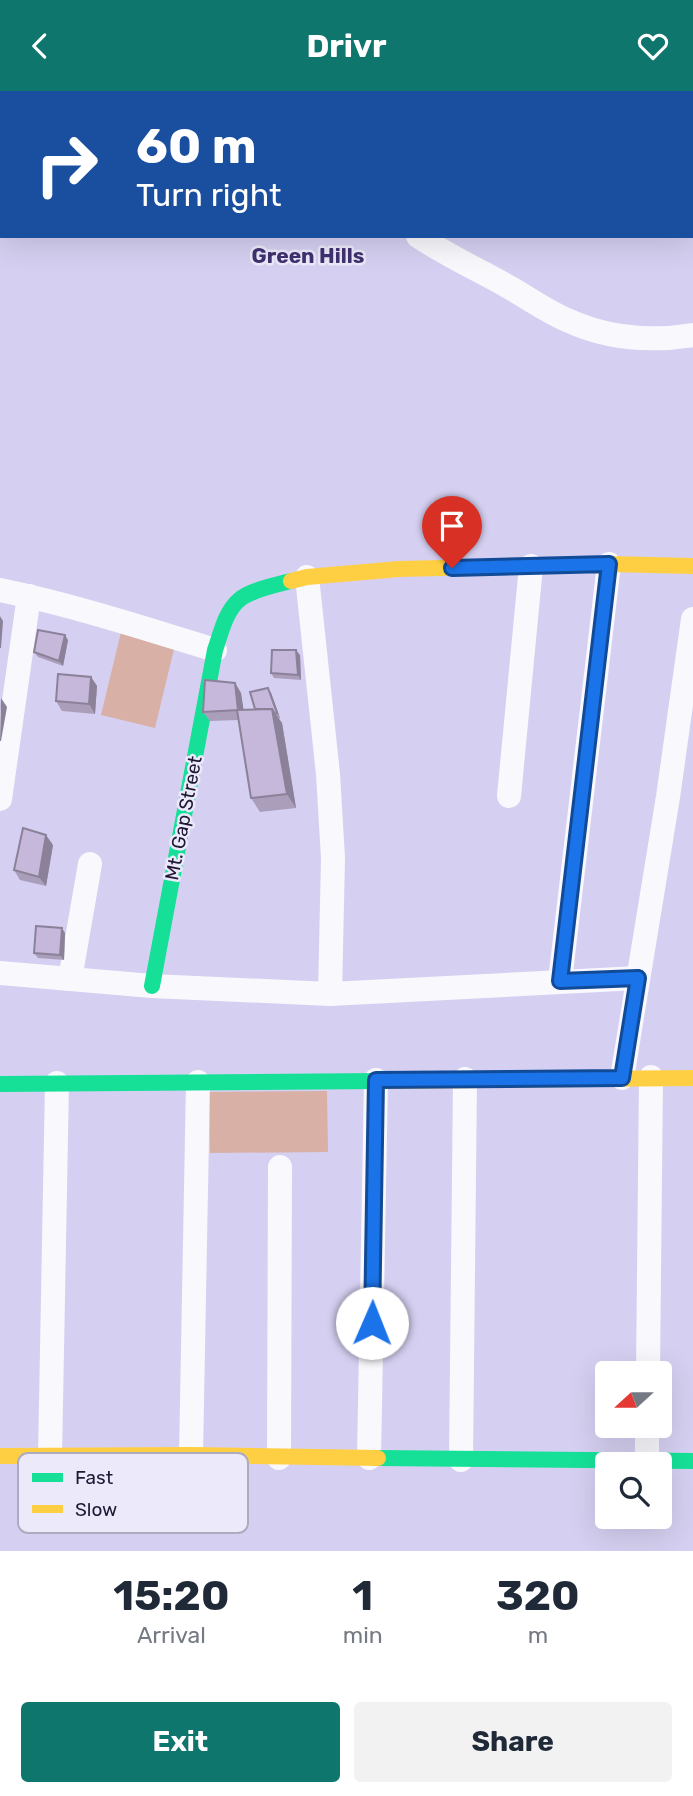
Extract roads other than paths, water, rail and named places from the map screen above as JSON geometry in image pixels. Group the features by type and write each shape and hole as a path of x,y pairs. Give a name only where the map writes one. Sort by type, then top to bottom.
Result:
{"street":[{"path":"421,238 566,320 597,333 656,339 693,335"},
{"path":"560,981 609,564"},
{"name":"Mt. Gap Street","path":"152,986 215,650 225,620 239,600 263,588 306,577 399,569 609,564 693,566"},
{"path":"509,796 531,566"},
{"path":"306,577 328,774 333,858 330,994"},
{"path":"0,590 141,627 215,650"},
{"path":"0,799 29,596"},
{"path":"622,1078 668,797 693,619"},
{"path":"70,979 90,864"},
{"path":"0,973 152,986 330,994 638,978"},
{"path":"648,1361 651,1077"},
{"path":"0,1084 693,1078"},
{"path":"461,1460 465,1079"},
{"path":"369,1458 376,1080"},
{"path":"191,1453 198,1082"},
{"path":"50,1453 57,1083"},
{"path":"279,1458 280,1167"},
{"path":"0,1456 18,1456"},
{"path":"248,1457 595,1461"},
{"path":"672,1461 693,1461"}],"district":[{"name":"Green Hills","path":"308,256"}]}
